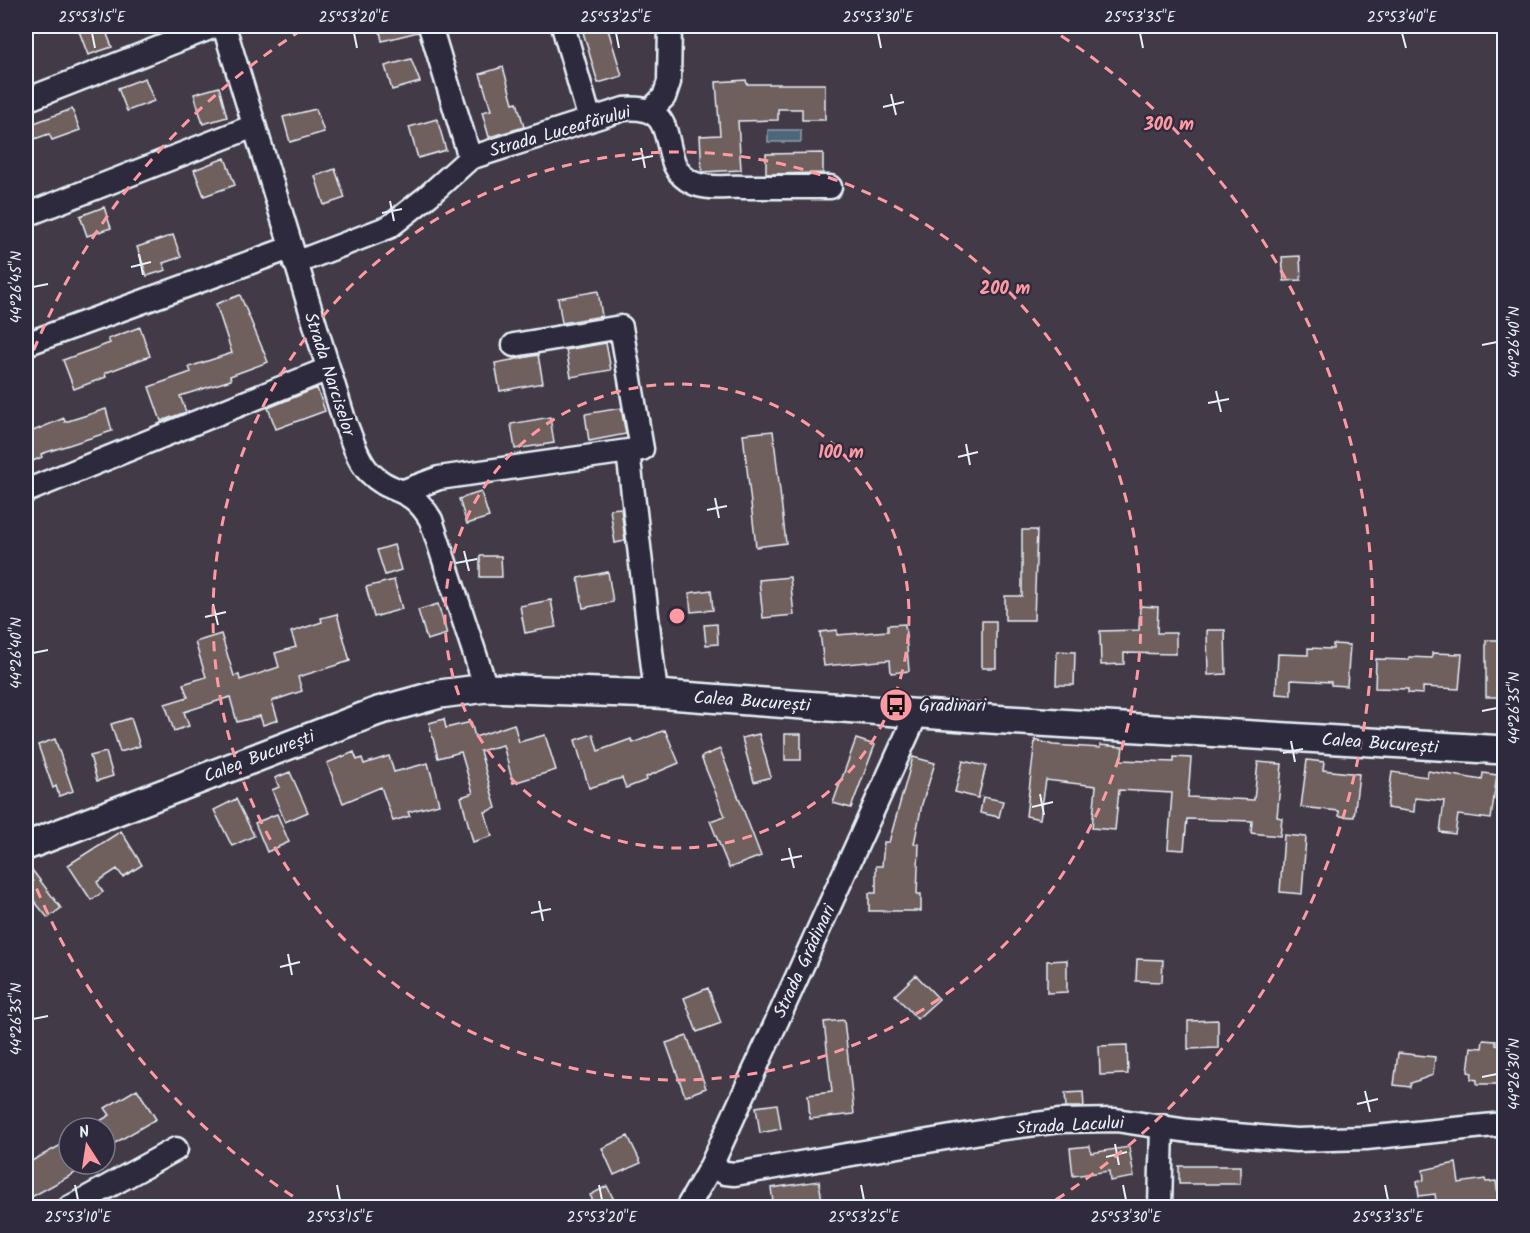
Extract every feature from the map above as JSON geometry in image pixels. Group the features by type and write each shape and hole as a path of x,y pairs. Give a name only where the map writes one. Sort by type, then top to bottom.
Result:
{"main road":[{"name":"Calea București","path":"26,846 378,711 440,694 486,688 656,694 1504,750"}],"street":[{"path":"26,100 215,26"},
{"name":"Strada Narciselor","path":"224,26 292,256 345,423 368,472 386,485 404,491 420,503 431,520 486,688"},
{"name":"Strada Luceafărului","path":"430,26 470,158"},
{"path":"563,26 590,120"},
{"path":"670,26 669,82 664,97 651,111 655,112 664,127 678,171 692,183 712,187 830,187"},
{"name":"Strada Luceafărului","path":"26,344 292,256 389,227 470,158 624,109 642,108 651,111"},
{"path":"26,215 254,126"},
{"path":"404,491 439,478 642,449 621,327 514,345"},
{"path":"26,491 328,369"},
{"path":"628,451 656,694"},
{"name":"Strada Grădinari","path":"687,1208 711,1166 917,713"},
{"name":"Strada Lacului","path":"711,1166 735,1174 1004,1128 1060,1121 1116,1120 1229,1136 1296,1140 1386,1136 1504,1124"},
{"path":"1160,1208 1162,1126"},
{"path":"69,1208 176,1149"}],"water":[{"path":"768,130 801,130 801,142 768,142"}],"building":[{"path":"94,26 104,26 112,47 88,55 79,31"},
{"path":"379,26 417,26 418,32 382,41"},
{"path":"607,26 622,76 598,83 583,32"},
{"path":"411,59 420,82 392,90 385,66"},
{"path":"503,67 513,103 517,102 524,127 489,137 482,112 491,110 480,74"},
{"path":"145,78 154,101 127,111 118,88"},
{"path":"746,80 747,84 825,84 825,120 802,120 802,109 778,109 778,120 738,121 741,170 702,172 700,136 720,135 716,82"},
{"path":"219,87 227,117 203,124 194,94"},
{"path":"72,109 80,130 52,140 49,134 26,142 26,126"},
{"path":"316,109 324,132 290,142 283,117"},
{"path":"437,119 446,150 418,158 409,127"},
{"path":"823,153 823,173 766,174 766,154"},
{"path":"225,158 235,185 204,196 194,170"},
{"path":"335,169 345,198 324,205 315,176"},
{"path":"104,207 111,228 87,236 80,216"},
{"path":"173,235 181,257 163,263 166,270 147,276 137,247"},
{"path":"1300,256 1301,280 1284,281 1282,257"},
{"path":"598,291 602,316 562,323 558,298"},
{"path":"240,295 268,362 230,376 231,380 180,396 186,412 161,421 149,387 191,372 189,367 232,353 216,304"},
{"path":"140,327 150,356 105,373 106,377 74,389 63,360 110,343 108,339"},
{"path":"606,343 611,370 571,377 566,350"},
{"path":"538,355 543,383 500,391 495,363"},
{"path":"317,388 325,411 276,429 268,408"},
{"path":"621,408 626,434 589,441 585,414"},
{"path":"106,409 112,431 41,454 42,457 26,464 26,434 64,418 65,422"},
{"path":"550,417 554,443 515,449 511,424"},
{"path":"773,431 786,543 756,547 743,434"},
{"path":"481,492 489,517 467,524 459,499"},
{"path":"621,508 625,541 615,543 610,509"},
{"path":"1022,530 1037,530 1034,620 1005,620 1005,596 1022,596"},
{"path":"394,545 401,570 385,575 377,550"},
{"path":"480,556 501,556 502,577 480,577"},
{"path":"608,572 613,602 583,608 578,578"},
{"path":"790,577 794,615 763,618 759,580"},
{"path":"394,580 402,609 374,617 366,587"},
{"path":"711,590 713,610 691,612 689,593"},
{"path":"551,600 556,627 525,633 520,606"},
{"path":"438,604 447,634 427,640 418,610"},
{"path":"1140,606 1158,607 1157,633 1176,633 1176,654 1124,653 1124,664 1101,665 1100,631 1139,630"},
{"path":"337,614 350,661 298,677 302,691 272,701 278,720 263,725 260,716 237,722 230,697 184,712 189,726 174,731 165,704 188,697 183,684 206,677 195,642 221,634 234,676 239,675 240,680 279,667 275,653 296,647 291,632 322,622 321,618"},
{"path":"982,621 996,621 996,668 982,668"},
{"path":"717,624 718,644 706,645 704,625"},
{"path":"905,624 909,671 891,673 890,660 824,666 820,632 837,630 837,635 888,631 888,625"},
{"path":"1207,630 1225,630 1226,674 1208,675"},
{"path":"1486,640 1504,640 1504,679 1501,679 1501,697 1486,697"},
{"path":"1333,644 1350,645 1347,686 1331,685 1331,682 1291,680 1291,695 1276,694 1278,654 1308,655 1308,648 1333,649"},
{"path":"1057,651 1075,652 1074,685 1056,685"},
{"path":"1432,653 1462,654 1459,689 1423,687 1423,694 1408,693 1408,689 1375,688 1376,659 1432,658"},
{"path":"131,718 140,746 120,752 111,724"},
{"path":"444,719 446,728 471,722 475,737 514,724 519,742 545,735 556,770 513,783 503,745 480,751 496,808 485,812 492,836 473,842 461,797 473,793 461,752 438,758 429,723"},
{"path":"665,730 679,763 626,788 622,778 589,788 575,740 593,734 598,751 631,739 633,743"},
{"path":"759,734 771,777 754,782 742,738"},
{"path":"785,734 801,734 801,760 785,760"},
{"path":"55,739 73,791 59,796 56,786 53,788 38,745"},
{"path":"856,739 875,745 851,808 833,803"},
{"path":"1035,740 1053,745 1123,747 1121,760 1174,762 1174,757 1191,758 1188,797 1254,800 1258,762 1282,764 1277,817 1282,818 1280,836 1251,833 1252,821 1187,819 1184,850 1168,849 1172,793 1119,790 1115,830 1092,828 1096,786 1046,780 1040,819 1026,816"},
{"path":"720,749 761,856 729,868 710,821 725,816 701,757"},
{"path":"106,752 113,776 97,781 90,756"},
{"path":"354,752 357,760 362,758 364,764 389,756 394,772 428,763 439,804 408,812 410,816 393,821 381,787 343,803 327,763"},
{"path":"913,757 935,763 922,804 914,844 919,844 917,894 921,894 921,911 869,911 869,893 876,893 876,866 882,866 884,842 889,842"},
{"path":"1307,760 1324,762 1323,770 1359,774 1354,817 1339,816 1339,811 1301,807"},
{"path":"963,761 986,766 978,798 955,792"},
{"path":"1428,771 1482,780 1483,773 1497,775 1491,819 1458,815 1455,834 1440,832 1444,801 1415,798 1414,812 1387,808 1392,772 1427,777"},
{"path":"290,772 308,812 285,822 272,790 279,787 275,778"},
{"path":"983,797 1003,801 999,817 980,813"},
{"path":"236,799 254,836 232,846 214,810"},
{"path":"277,814 289,842 267,852 255,823"},
{"path":"121,831 142,865 123,877 117,869 97,882 103,892 91,900 68,865"},
{"path":"1284,835 1306,837 1302,894 1280,892"},
{"path":"26,862 61,908 48,918 26,891"},
{"path":"1137,959 1163,960 1162,982 1136,981"},
{"path":"1067,960 1067,992 1047,993 1047,961"},
{"path":"916,975 939,999 917,1019 895,995"},
{"path":"708,988 721,1023 697,1032 684,998"},
{"path":"844,1020 854,1114 810,1119 808,1095 832,1092 824,1022"},
{"path":"1218,1020 1218,1048 1188,1049 1188,1021"},
{"path":"687,1036 706,1088 685,1096 666,1043"},
{"path":"1483,1040 1496,1041 1496,1045 1504,1046 1504,1084 1477,1084 1477,1080 1471,1079 1472,1073 1468,1072 1471,1047 1482,1048"},
{"path":"1127,1045 1128,1074 1100,1075 1099,1046"},
{"path":"1398,1053 1435,1057 1433,1075 1411,1083 1410,1087 1394,1085"},
{"path":"137,1089 156,1119 117,1142 117,1116 108,1116 110,1115 105,1108"},
{"path":"1083,1092 1084,1107 1066,1107 1065,1093"},
{"path":"777,1104 781,1129 760,1133 756,1107"},
{"path":"628,1136 641,1163 614,1175 602,1148"},
{"path":"1090,1146 1091,1153 1129,1147 1134,1177 1110,1181 1109,1171 1073,1176 1070,1148"},
{"path":"57,1147 57,1176 70,1176 26,1200 26,1164"},
{"path":"1456,1163 1459,1183 1485,1179 1486,1182 1496,1181 1500,1208 1437,1208 1435,1194 1419,1196 1417,1181 1424,1180 1423,1170"},
{"path":"1179,1166 1240,1166 1240,1184 1179,1184"},
{"path":"819,1181 823,1208 774,1208 771,1188"},
{"path":"607,1186 618,1208 597,1208 590,1195"}],"place":[{"name":"Gradinari","path":"896,705"}]}
